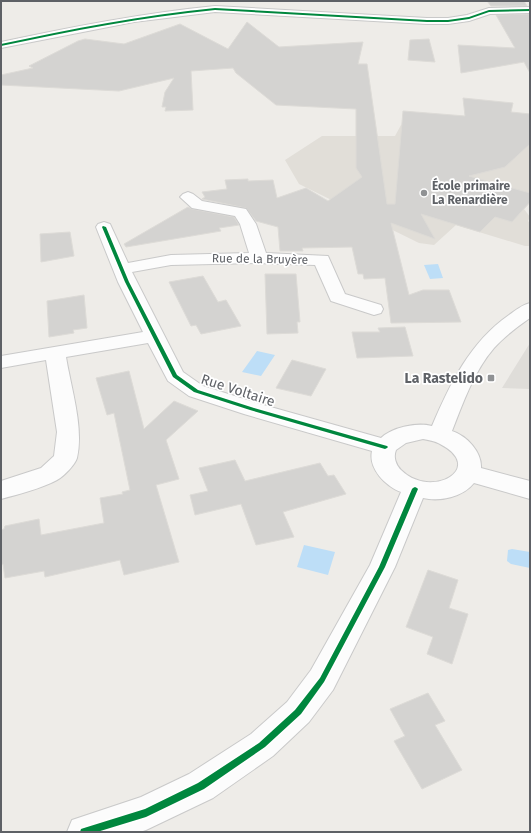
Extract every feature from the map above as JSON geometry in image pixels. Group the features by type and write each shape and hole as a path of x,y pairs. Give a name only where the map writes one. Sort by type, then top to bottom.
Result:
{"street":[{"path":"480,4 489,11"},
{"path":"1,45 93,27 190,11 215,9 427,21 469,18 489,11 530,10"},
{"path":"188,197 198,205 240,212 248,224 259,258"},
{"name":"Rue Voltaire","path":"104,227 121,269 175,376 196,391 252,409 386,447"},
{"name":"Rue de la Bruyère","path":"121,269 171,260 259,258 322,260 337,297 374,309"},
{"path":"440,433 449,410 476,359 495,336 530,309"},
{"path":"1,362 155,336"},
{"path":"1,490 17,486 49,474 65,459 68,432 55,354"},
{"path":"423,431 440,433 454,440 465,450 471,462 469,474 464,481 455,487 443,491 416,489 402,483 392,475 385,466 383,456 386,447 394,438 407,432 423,431"},
{"path":"469,474 530,490"},
{"path":"84,832 146,813 201,786 262,744 298,712 322,680 382,567 416,489"}],"shaded area":[{"name":"École primaire La Renardière","path":"401,125 530,136 530,203 524,209 530,217 528,221 530,223 530,246 525,246 456,225 434,245 419,243 299,184 285,160 322,136 395,136"},
{"path":"530,343 530,389 502,388"}],"water":[{"path":"438,264 443,278 430,279 424,265"},
{"path":"257,351 275,355 261,376 242,372"},
{"path":"304,545 335,552 328,575 297,567"},
{"path":"512,549 530,552 530,568 511,564 507,561 508,550"}],"building":[{"path":"487,1 524,1 527,6 491,6"},
{"path":"530,14 530,73 524,62 461,73 458,45 515,48 496,15"},
{"path":"247,22 279,47 363,42 358,64 367,64 387,204 395,204 403,111 465,116 463,98 513,103 511,112 530,114 530,144 505,167 469,176 530,193 530,202 512,222 495,217 480,232 421,214 435,239 391,223 409,295 423,290 449,290 461,322 391,323 385,278 364,279 363,274 358,274 352,247 302,248 303,251 280,251 278,227 256,221 246,208 202,199 205,197 202,192 227,189 225,180 248,179 248,181 273,180 277,198 306,188 328,201 362,177 356,168 356,109 276,105 236,73 233,68 191,71 193,110 165,111 166,107 162,107 165,92 174,78 119,91 1,85 1,75 33,68 29,66 78,41 85,39 124,44 180,24 228,49"},
{"path":"429,39 435,62 408,60 410,40"},
{"path":"188,207 234,217 239,225 219,228 221,231 126,247 124,244"},
{"path":"70,232 74,256 41,262 40,234"},
{"path":"265,274 296,274 300,322 297,322 298,333 267,334"},
{"path":"203,276 218,302 226,300 241,326 201,334 196,325 191,326 169,282"},
{"path":"84,295 87,328 73,330 74,333 49,337 47,301"},
{"path":"405,327 413,356 357,358 352,332 380,332 378,328"},
{"path":"292,360 326,369 311,396 276,388"},
{"path":"129,371 144,429 174,401 198,411 166,440 179,479 156,485 179,562 124,575 120,560 45,577 44,571 5,578 3,564 1,565 1,530 4,529 5,526 39,519 41,535 104,523 100,498 123,494 122,492 130,490 114,413 107,415 96,378"},
{"path":"235,460 245,481 320,463 328,476 334,475 346,494 283,512 294,537 256,545 241,504 195,515 190,495 208,491 199,468"},
{"path":"428,570 458,580 449,608 468,614 452,664 427,654 433,637 406,627"},
{"path":"428,693 445,721 435,725 462,770 422,789 394,741 405,736 390,709"}],"cycle path":[{"path":"1,45 134,19 215,9 427,21 448,21 469,18 489,11 530,10"},
{"path":"104,227 127,282 175,376 196,391 252,409 385,447"},
{"path":"84,832 146,813 201,786 262,745 298,712 322,680 382,567 415,489"}],"place":[{"name":"École primaire La Renardière","path":"424,193"},
{"name":"La Rastelido","path":"491,378"}]}
